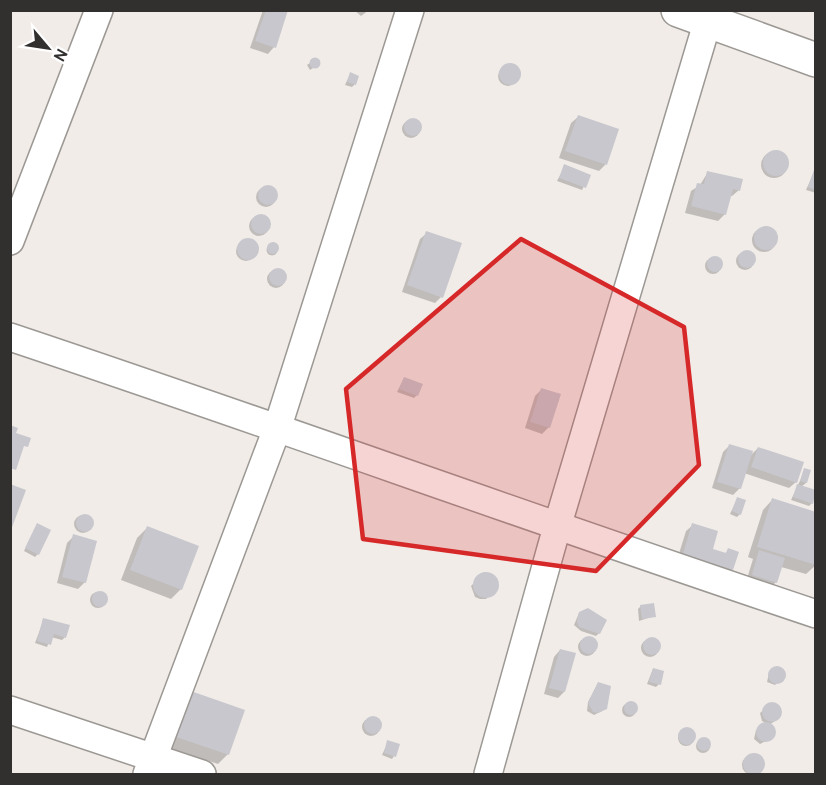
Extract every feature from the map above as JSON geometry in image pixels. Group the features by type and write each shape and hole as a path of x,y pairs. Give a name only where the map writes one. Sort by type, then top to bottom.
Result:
{"street":[{"path":"10,241 99,10"},
{"path":"149,767 278,426 410,10"},
{"path":"678,10 710,16 816,60"},
{"path":"488,774 557,527 710,16"},
{"path":"10,337 278,426 557,527 816,614"},
{"path":"10,710 149,767 202,774"}],"highlighted area":[{"path":"521,239 684,327 699,465 596,571 363,539 346,389"}],"building":[{"path":"266,10 288,10 276,48 255,41"},
{"path":"315,57 321,63 315,69 309,63"},
{"path":"510,63 518,66 521,74 518,82 510,85 502,82 499,74 502,66"},
{"path":"350,72 359,76 356,85 347,82"},
{"path":"578,115 619,129 607,165 565,151"},
{"path":"409,118 417,118 422,123 420,134 409,136 404,131 404,123"},
{"path":"776,150 785,154 789,163 785,172 776,176 767,172 763,163 767,154"},
{"path":"564,164 591,175 586,188 559,178"},
{"path":"816,167 816,190 808,187"},
{"path":"707,171 743,179 740,191 733,189 726,215 691,206 697,183 704,184"},
{"path":"268,185 275,188 278,195 275,202 268,205 261,202 258,195 261,188"},
{"path":"257,214 265,214 271,220 271,228 265,234 257,234 251,228 251,220"},
{"path":"766,226 775,229 778,238 775,247 766,250 757,247 754,238 757,229"},
{"path":"426,231 462,243 443,298 407,285"},
{"path":"248,238 258,245 259,249 252,259 248,260 238,253 237,249 244,239"},
{"path":"275,242 279,248 275,254 271,254 267,246"},
{"path":"743,250 751,250 756,255 754,266 743,268 738,263 738,255"},
{"path":"712,256 718,256 723,264 721,270 712,272 707,267 707,261"},
{"path":"278,268 284,271 287,277 284,283 278,286 272,283 269,277 272,271"},
{"path":"404,377 423,384 418,396 399,389"},
{"path":"541,388 561,394 550,428 530,422"},
{"path":"10,425 18,428 16,433 31,438 28,447 24,446 16,470 10,468"},
{"path":"729,444 753,451 741,489 717,482"},
{"path":"758,447 804,462 797,483 751,467"},
{"path":"804,468 811,470 807,483 800,481"},
{"path":"10,484 26,490 11,530 10,530"},
{"path":"797,484 816,490 813,504 793,497"},
{"path":"737,497 746,500 741,515 732,511"},
{"path":"772,498 816,512 816,565 757,547"},
{"path":"85,514 92,516 94,523 92,530 85,532 78,530 76,523 78,516"},
{"path":"37,523 51,530 39,555 25,548"},
{"path":"692,523 718,531 713,549 726,553 728,548 739,552 733,570 683,554"},
{"path":"147,526 199,546 182,590 130,570"},
{"path":"73,534 97,541 86,583 62,577"},
{"path":"759,550 785,558 777,583 752,575"},
{"path":"486,572 495,576 499,585 495,594 486,598 477,594 473,585 477,576"},
{"path":"97,591 103,591 108,599 106,605 97,607 92,602 92,596"},
{"path":"654,603 656,617 642,619 640,605"},
{"path":"588,608 607,620 600,634 579,627 577,622 579,612"},
{"path":"43,618 70,625 66,638 54,634 51,645 37,641"},
{"path":"589,636 597,641 598,645 593,653 589,654 581,649 580,645 585,637"},
{"path":"648,637 656,637 661,642 659,653 648,655 643,650 643,642"},
{"path":"560,649 576,653 565,692 549,688"},
{"path":"777,666 783,669 786,675 783,681 777,684 771,681 768,675 771,669"},
{"path":"653,668 664,671 661,685 649,682"},
{"path":"598,682 611,686 607,709 598,713 593,712 588,703"},
{"path":"188,690 245,710 229,755 173,736"},
{"path":"628,701 634,701 638,708 634,715 628,715 624,711 624,705"},
{"path":"772,702 779,705 782,712 779,719 772,722 765,719 762,712 765,705"},
{"path":"373,716 379,719 382,725 379,731 373,734 367,731 364,725 367,719"},
{"path":"766,722 773,725 776,732 773,739 766,742 759,739 756,732 759,725"},
{"path":"687,727 693,730 696,736 693,742 687,745 681,742 678,736 681,730"},
{"path":"701,737 707,737 711,744 707,751 701,751 697,747 697,741"},
{"path":"387,740 400,744 396,757 384,753"},
{"path":"754,753 762,756 765,764 762,772 754,775 746,772 743,764 746,756"}]}
